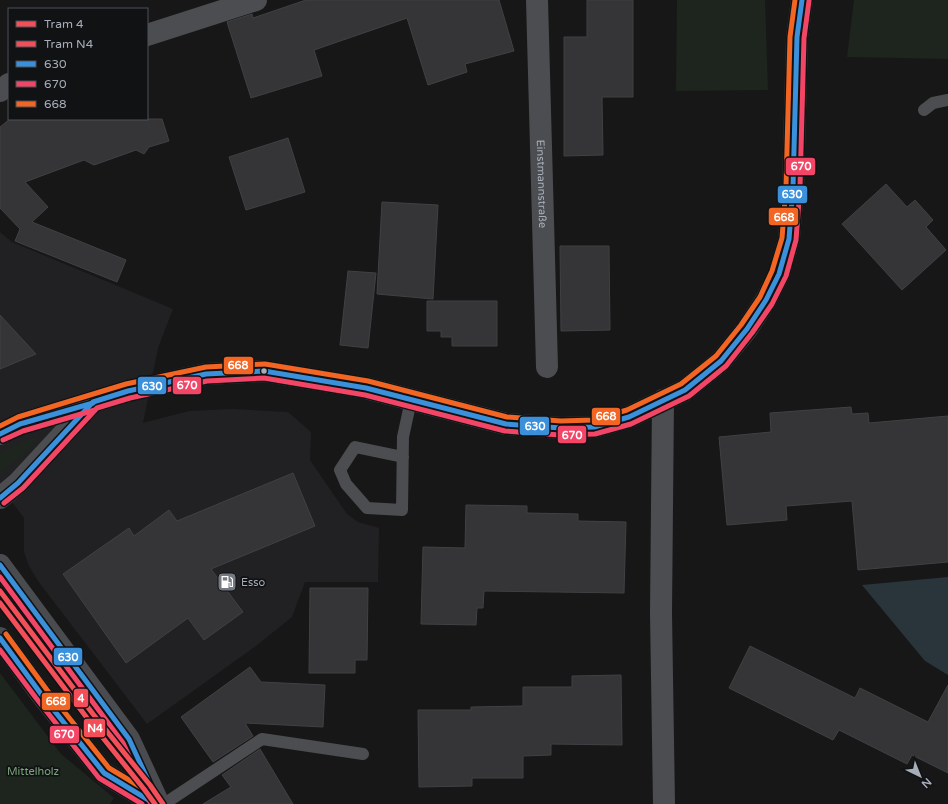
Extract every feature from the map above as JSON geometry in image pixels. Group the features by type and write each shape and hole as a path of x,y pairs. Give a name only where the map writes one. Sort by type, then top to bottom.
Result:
{"street":[{"path":"148,35 256,0"},
{"name":"Einstmannstraße","path":"537,0 546,367"},
{"path":"0,434 20,424 128,391 206,374 264,371 366,388 506,424 561,428 594,426 629,417 685,390 721,361 748,329 766,300 779,274 788,239 793,187 797,37 802,0"},
{"path":"0,91 8,85"},
{"path":"663,400 661,613 664,804"},
{"path":"0,498 18,483 93,402"},
{"path":"0,565 129,739 159,804"},
{"path":"0,638 41,694 104,773 155,804"}],"lane":[{"path":"924,110 933,103 948,100"},
{"path":"403,457 355,447 340,470 346,484 367,508 402,510 403,457 403,437 411,400"},
{"path":"164,804 262,739 363,754"}],"shaded area":[{"path":"0,232 12,242 173,309 158,348 143,423 189,411 232,409 288,412 311,432 310,460 347,514 358,522 379,528 378,582 305,582 292,617 256,646 147,724 38,581 29,566 24,552 24,518 0,486"},
{"path":"948,577 948,675 925,661 862,585"}],"green space":[{"path":"677,0 765,0 768,90 676,91"},
{"path":"854,0 948,0 948,59 847,57"},
{"path":"35,438 37,442 0,474 0,452"},
{"name":"Mittelholz","path":"0,673 61,754 114,798 110,804 0,804"}],"building":[{"path":"306,0 499,0 514,51 465,64 467,72 428,85 407,18 314,50 322,76 251,98 227,22 252,14 253,18"},
{"path":"587,0 633,0 633,97 602,97 603,155 564,156 564,37 587,37"},
{"path":"162,119 169,141 149,147 144,154 136,150 94,165 84,160 25,182 48,207 32,222 126,260 117,282 15,241 20,229 0,208 0,127 9,120"},
{"path":"288,138 305,192 246,210 229,157"},
{"path":"886,184 907,207 915,200 933,220 926,227 946,250 902,290 842,224"},
{"path":"382,202 438,205 433,299 377,294"},
{"path":"560,246 609,246 610,330 561,331"},
{"path":"348,271 376,273 368,348 340,345"},
{"path":"427,301 497,301 497,346 452,346 452,337 441,337 441,331 427,331"},
{"path":"0,315 36,354 0,369"},
{"path":"851,407 852,414 868,413 869,423 948,416 948,562 858,570 852,501 786,506 787,520 727,525 719,437 771,432 770,413"},
{"path":"293,473 315,526 211,569 243,612 204,640 188,618 126,663 63,574 129,528 134,536 169,510 177,521"},
{"path":"466,505 527,506 527,513 578,514 578,521 626,522 624,593 484,591 483,608 477,608 476,625 421,624 423,547 465,548"},
{"path":"310,588 368,588 367,660 355,660 355,673 309,673"},
{"path":"750,646 855,698 860,688 928,722 948,685 948,773 912,755 907,764 839,730 833,740 729,688"},
{"path":"250,667 261,682 325,685 323,727 245,723 253,736 213,762 181,717"},
{"path":"621,675 622,745 551,744 551,755 523,756 523,778 472,778 472,786 419,787 418,710 471,710 471,707 523,706 523,687 572,687 572,676"},
{"path":"260,749 293,804 203,804 231,787 222,775"}],"tram line":[{"name":"4","path":"0,591 93,714 150,785 163,804"},
{"name":"N4","path":"0,603 87,718 155,804"}],"transit line":[{"name":"668","path":"0,426 18,417 126,384 206,367 265,364 368,381 507,417 561,421 593,420 627,410 681,384 716,356 741,325 760,297 772,271 782,238 786,187 790,37 795,0"},
{"name":"630","path":"0,498 18,483 93,402 128,391 206,374 264,371 366,388 506,424 561,428 594,427 629,417 685,390 721,361 747,329 766,300 779,274 789,239 793,187 797,37 802,0"},
{"name":"670","path":"4,503 23,488 97,408 130,398 207,381 264,378 365,395 505,431 560,435 595,434 631,424 689,396 726,366 752,333 772,304 786,276 796,240 800,187 804,38 809,1"},
{"name":"630","path":"0,434 20,424 93,403"},
{"name":"670","path":"3,440 23,431 95,410"},
{"name":"630","path":"0,565 129,739 159,804"},
{"name":"670","path":"0,577 123,743 151,804"},
{"name":"668","path":"6,634 47,690 109,768 159,798"},
{"name":"630","path":"0,638 41,694 104,773 155,804"},
{"name":"670","path":"0,650 99,778 142,804"}],"place":[{"name":"Esso","path":"227,582"}]}
